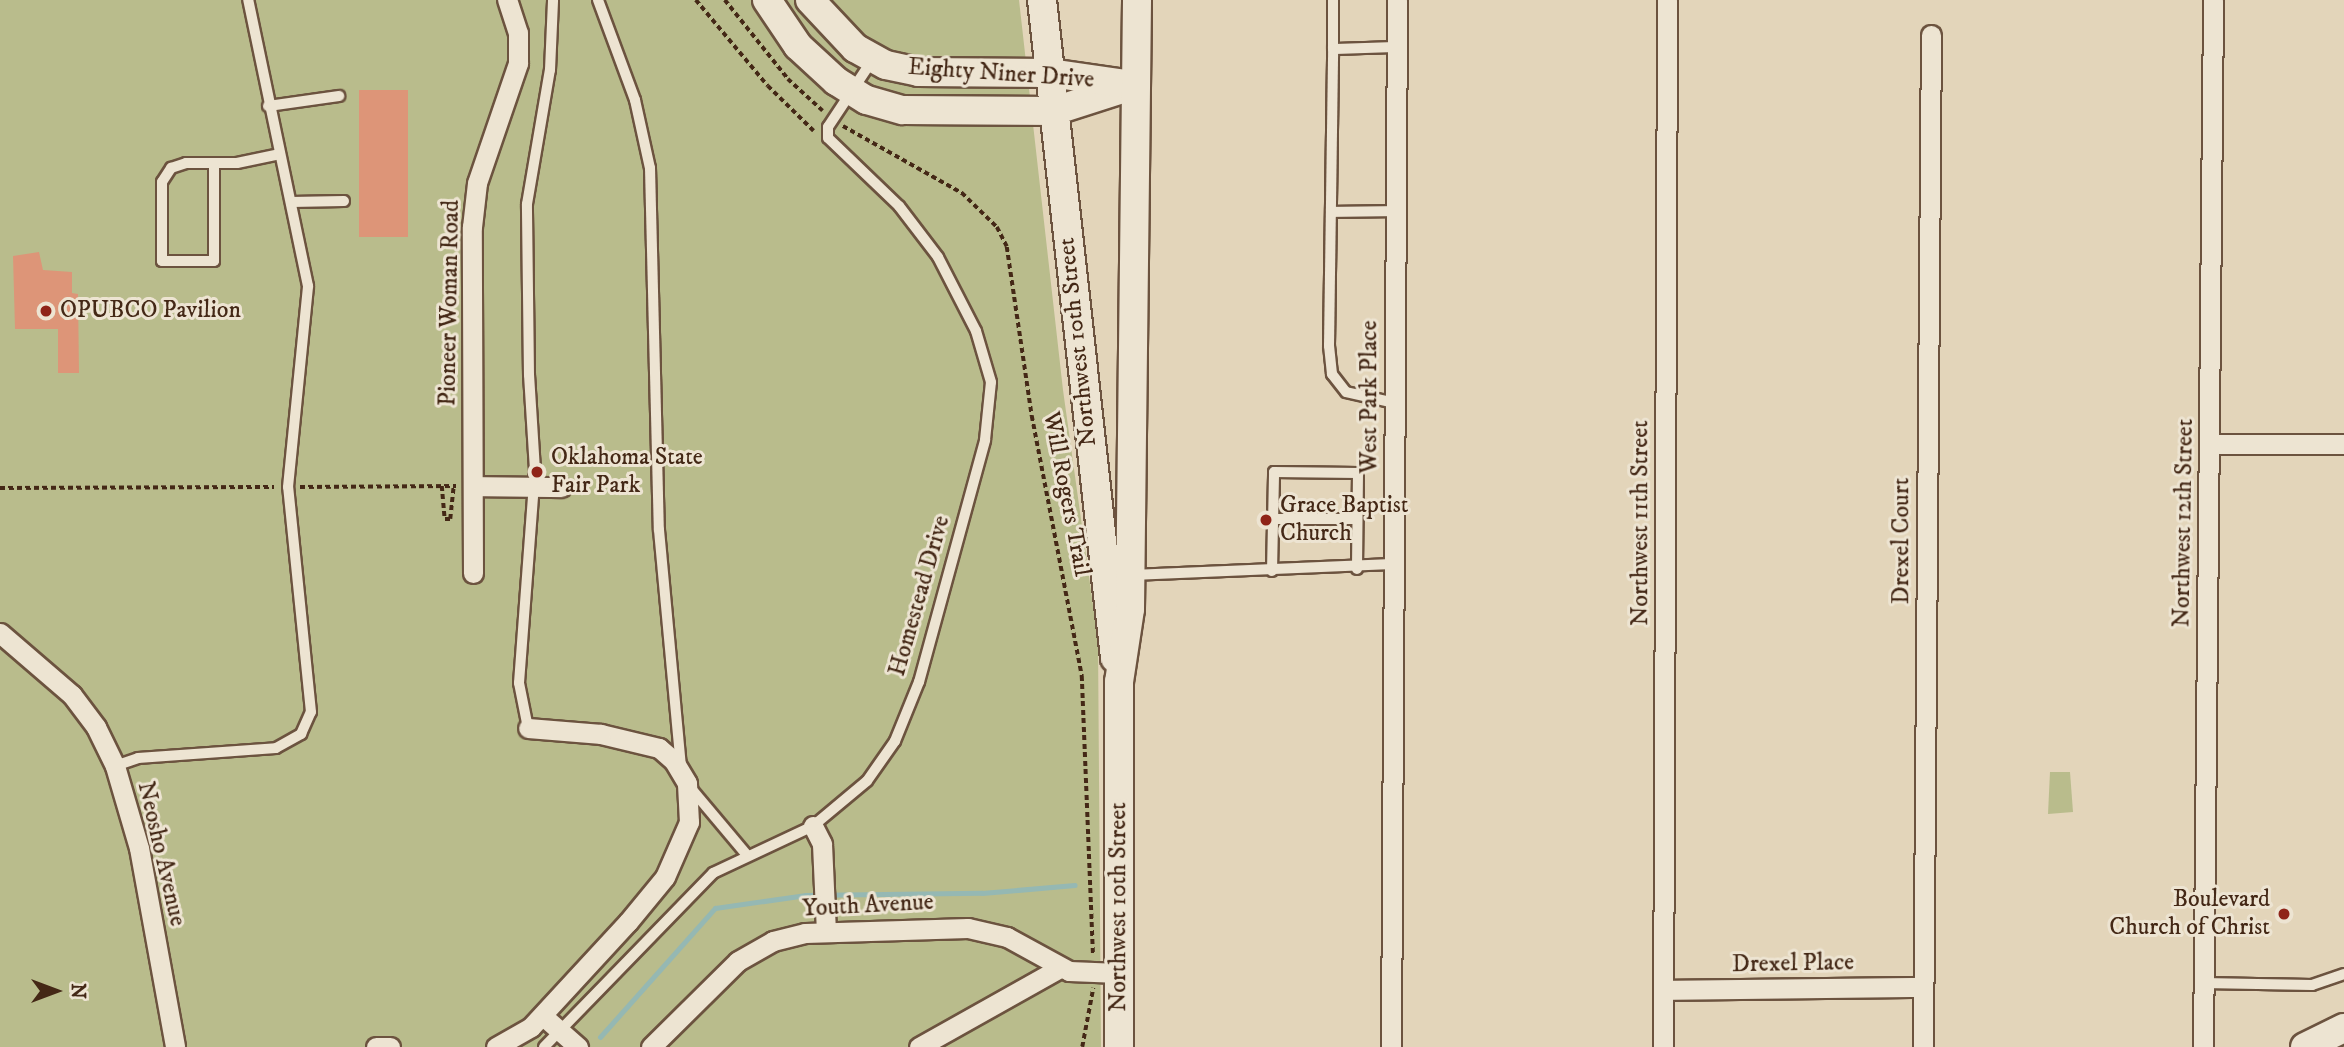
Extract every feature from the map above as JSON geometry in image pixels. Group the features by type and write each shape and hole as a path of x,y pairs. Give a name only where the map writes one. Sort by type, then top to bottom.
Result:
{"main road":[{"name":"Eighty Niner Drive","path":"767,0 798,46 852,92 903,110 1054,111 1135,85"},
{"name":"Eighty Niner Drive","path":"810,0 829,26 873,58 918,72 1050,73 1135,85"},
{"name":"Northwest 10th Street","path":"1042,0 1107,612 1119,682"},
{"name":"Northwest 10th Street","path":"1118,1047 1119,682 1130,575 1137,0"},
{"path":"2305,1047 2344,1028"}],"street":[{"name":"Pioneer Woman Road","path":"473,573 471,227 477,183 518,63 518,33 507,0"},
{"name":"West Park Place","path":"1391,1047 1397,0"},
{"name":"Northwest 11th Street","path":"1663,1047 1667,0"},
{"name":"Northwest 12th Street","path":"2203,1047 2213,0"},
{"name":"Drexel Court","path":"1923,1047 1931,35"},
{"path":"2209,444 2344,444"},
{"path":"474,486 561,488"},
{"name":"Neosho Avenue","path":"0,633 72,695 96,727 115,766 136,836 175,1047"},
{"path":"496,1047 513,1041 543,1016 665,877 689,822 684,777 659,748 601,734 528,728"},
{"path":"813,826 822,844 825,921"},
{"name":"Youth Avenue","path":"651,1047 710,986 748,955 773,941 825,921 968,928 1007,937 1060,968 1119,973"},
{"path":"919,1047 1060,968"},
{"name":"Drexel Place","path":"1664,990 1923,987"},
{"path":"543,1016 579,1047"},
{"path":"376,1047 390,1047"}],"lane":[{"path":"115,766 138,758 276,748 290,743 308,725 311,695 288,487 309,299 248,0"},
{"path":"528,728 519,683 535,487 527,204 550,70 553,0"},
{"path":"598,0 635,100 650,168 659,530 684,777 746,854"},
{"path":"1333,0 1332,374 1351,396 1395,403"},
{"path":"1333,49 1397,47"},
{"path":"827,133 873,58"},
{"path":"268,106 339,96"},
{"name":"Homestead Drive","path":"544,1047 695,888 746,854 813,826 867,781 903,724 938,620 985,440 991,397 983,351 938,257 899,206 831,144 827,133"},
{"path":"214,163 214,261 162,261 162,182 171,167 280,154"},
{"path":"291,202 344,201"},
{"path":"1331,212 1396,211"},
{"path":"1272,571 1274,472 1358,473 1357,569"},
{"path":"1273,519 1356,519"},
{"path":"1130,575 1357,569 1393,564"},
{"path":"2203,984 2312,985 2344,974"}],"path":[{"path":"696,0 768,86 813,130 827,133"},
{"path":"725,0 811,102"},
{"name":"Will Rogers Trail","path":"852,132 962,193 997,227 1007,247 1032,416 1082,676 1093,946"},
{"path":"0,488 453,486"},
{"path":"1082,1047 1093,1004"}],"green space":[{"name":"Oklahoma State Fair Park","path":"0,0 1019,0 1063,390 1098,641 1101,1047 0,1047"},
{"path":"2050,772 2070,772 2073,812 2048,814"}],"building":[{"path":"359,90 408,90 408,237 359,237"},
{"name":"OPUBCO Pavilion","path":"39,252 43,270 72,272 72,293 78,294 79,373 58,373 58,329 15,329 13,256"}],"waterway":[{"path":"600,1037 715,908 806,895 982,893 1075,885"}],"place":[{"name":"OPUBCO Pavilion","path":"46,311"},
{"name":"Oklahoma State Fair Park","path":"537,472"},
{"name":"Grace Baptist Church","path":"1266,520"},
{"name":"Boulevard Church of Christ","path":"2284,914"}]}
